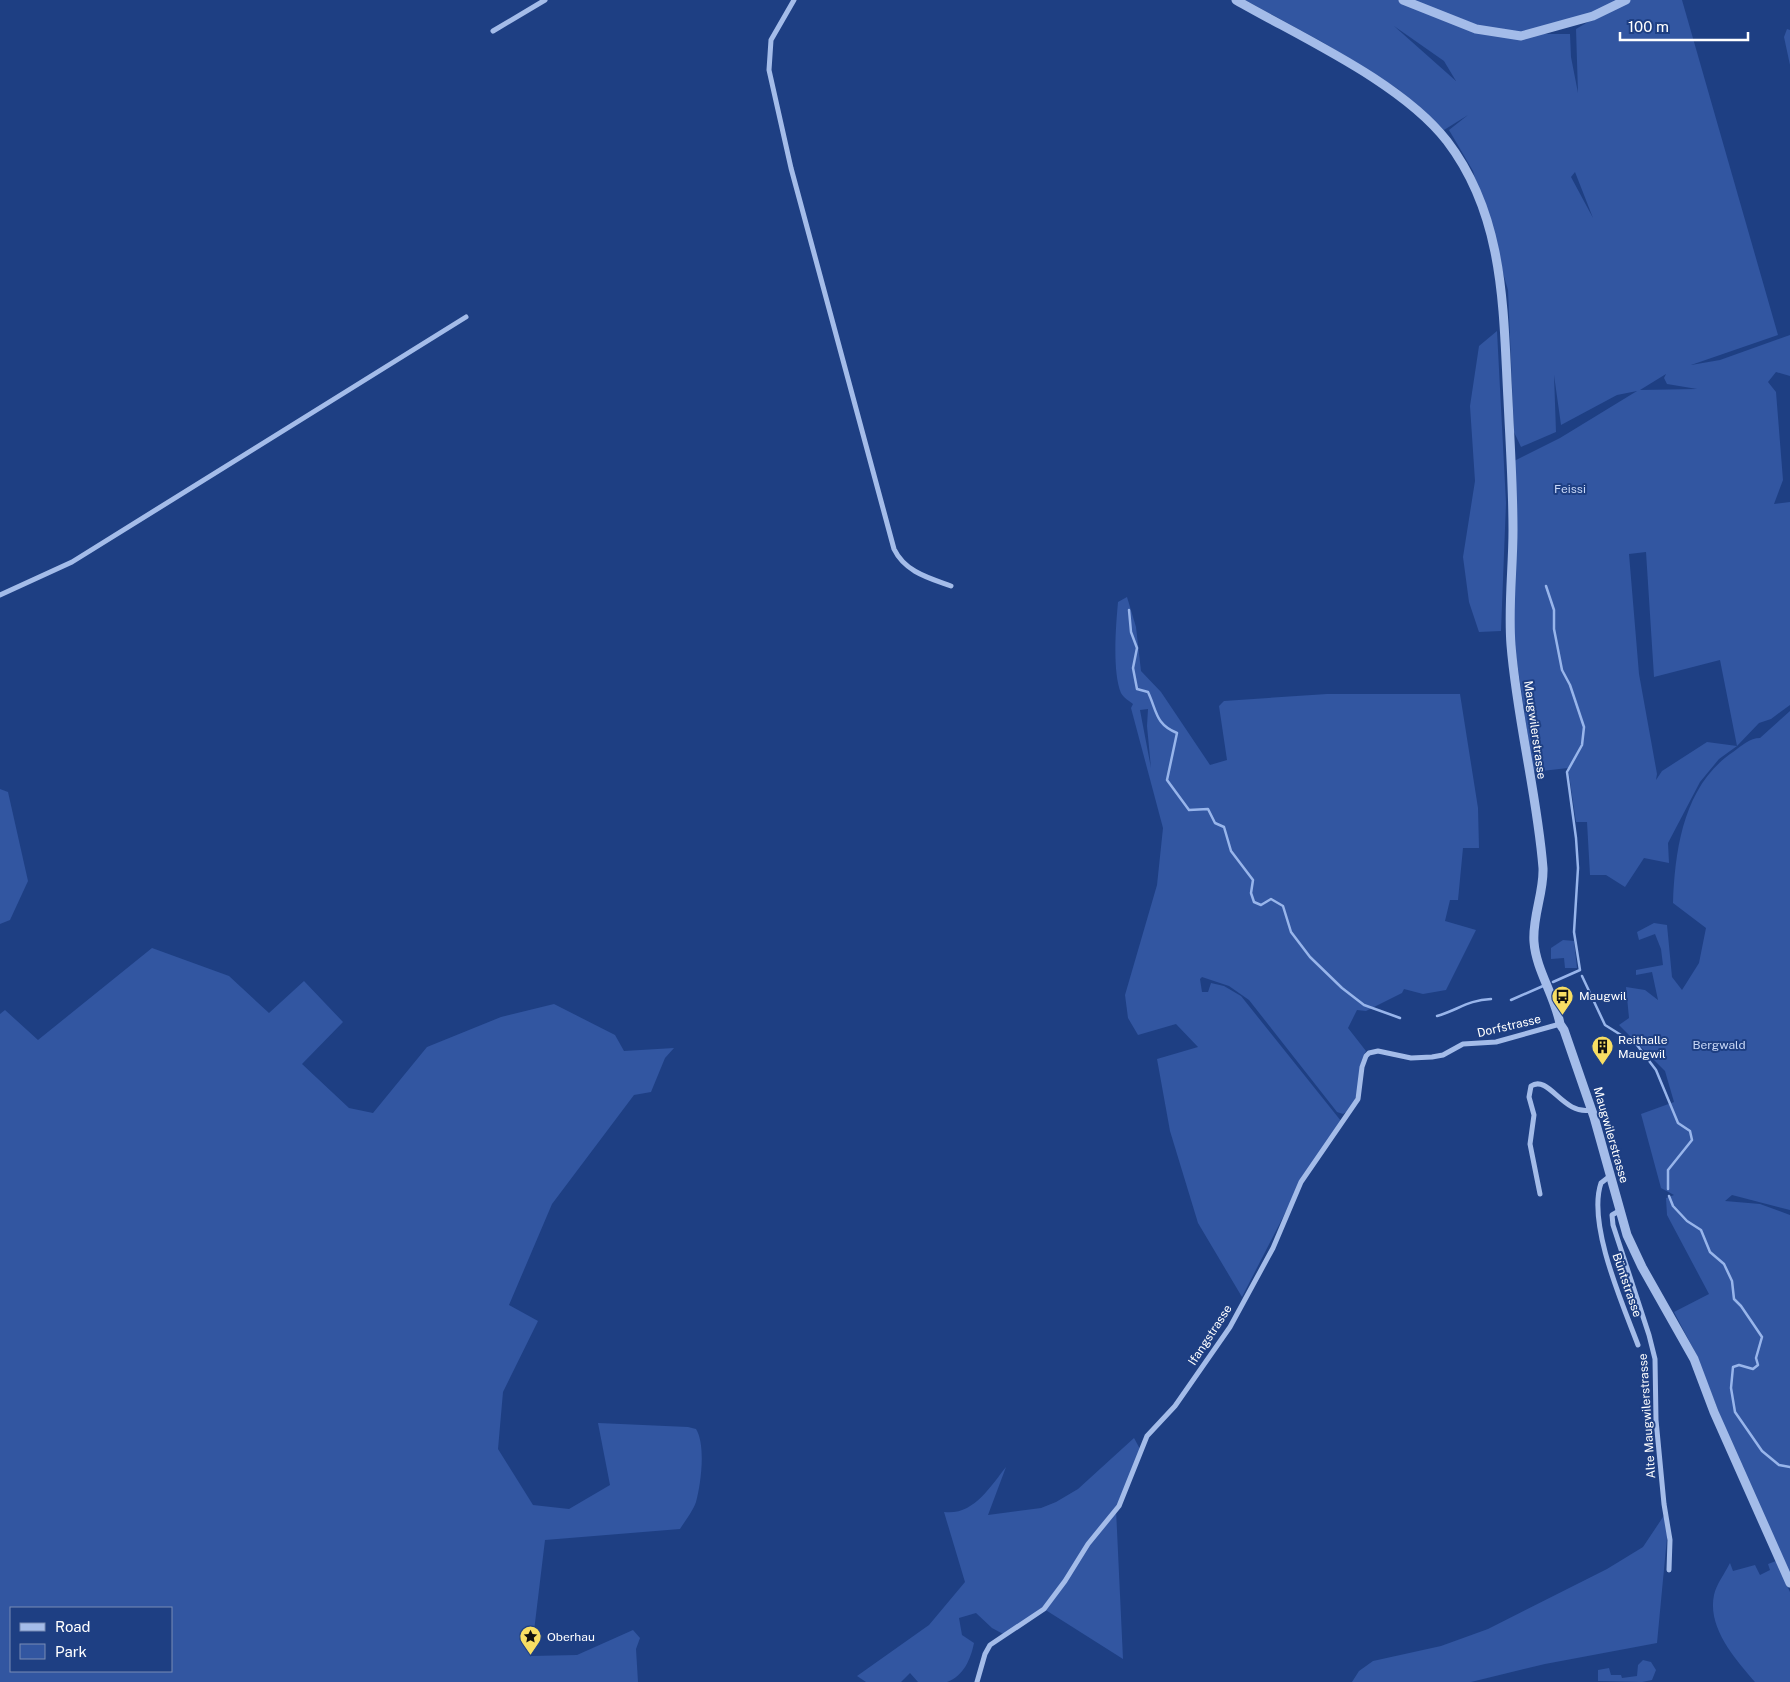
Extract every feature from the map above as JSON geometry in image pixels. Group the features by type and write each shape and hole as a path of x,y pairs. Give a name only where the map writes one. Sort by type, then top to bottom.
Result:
{"street":[{"path":"493,31 545,0"},
{"path":"794,0 771,40 769,70 824,291 894,549 902,562 911,569 951,586"},
{"name":"Maugwilerstrasse","path":"1236,0 1344,61 1411,105 1430,122 1466,170 1487,217 1499,267 1510,458 1513,530 1511,645 1543,876 1534,944 1560,1024 1570,1044 1591,1110 1619,1211 1634,1252 1694,1359 1718,1421 1790,1583"},
{"path":"1403,0 1476,29 1521,36 1593,16 1626,0"},
{"path":"0,595 72,562 466,317"},
{"name":"Dorfstrasse","path":"1463,1044 1496,1042 1560,1024"},
{"name":"Ifangstrasse","path":"977,1682 985,1654 990,1645 1044,1609 1066,1581 1092,1539 1119,1506 1147,1436 1175,1406 1230,1327 1273,1248 1301,1182 1358,1099 1362,1067 1366,1056 1369,1053 1378,1051 1405,1058 1426,1058 1442,1055 1463,1044"},
{"path":"1540,1194 1530,1144 1534,1115 1529,1097 1530,1086 1536,1083 1543,1084 1572,1108 1580,1111 1591,1110"},
{"name":"Büntstrasse","path":"1610,1176 1601,1183 1598,1196 1604,1248 1609,1268 1638,1345"},
{"name":"Alte Maugwilerstrasse","path":"1619,1211 1612,1215 1613,1225 1649,1335 1654,1359 1656,1420 1664,1504 1670,1540 1669,1570"}],"green space":[{"name":"Feissi","path":"1245,0 1617,0 1599,11 1533,34 1570,34 1571,57 1578,93 1576,29 1625,0 1682,0 1778,335 1691,365 1720,360 1790,335 1790,376 1776,372 1768,382 1776,392 1783,480 1774,504 1790,502 1790,705 1771,719 1759,723 1737,746 1719,759 1700,782 1668,843 1669,863 1644,858 1625,887 1606,875 1590,875 1587,822 1576,822 1568,768 1533,772 1514,641 1514,461 1560,438 1637,391 1617,395 1561,425 1554,375 1556,432 1521,447 1514,432 1508,290 1473,171 1449,130 1468,115 1444,130 1398,89 1324,43","holes":["1394,26 1444,61 1456,81","1575,172 1593,218 1571,177","1666,374 1664,378 1667,384 1697,389 1640,390","1646,552 1654,677 1720,660 1737,746 1707,742 1662,771 1656,780 1657,774 1639,674 1629,554"]},
{"path":"1787,29 1790,30 1790,65 1784,37"},
{"path":"1497,331 1506,503 1501,631 1479,632 1469,602 1463,557 1475,481 1470,406 1479,346"},
{"path":"1127,597 1136,627 1141,671 1161,692 1210,765 1227,760 1219,706 1224,701 1327,694 1460,694 1478,808 1479,848 1463,848 1458,900 1450,900 1445,921 1476,930 1446,990 1423,994 1404,989 1402,993 1366,1011 1357,1010 1348,1028 1366,1051 1360,1067 1357,1094 1350,1109 1343,1114 1337,1112 1249,1000 1229,986 1202,977 1200,979 1202,992 1208,992 1211,983 1224,986 1241,996 1341,1121 1301,1182 1242,1297 1198,1223 1170,1131 1157,1059 1198,1047 1176,1024 1138,1035 1128,1018 1125,995 1157,885 1163,828 1131,708 1133,704 1121,693 1118,684 1115,648 1118,602","holes":["1148,709 1147,726 1151,768 1140,710"]},
{"name":"Bergwald","path":"1790,711 1790,1210 1732,1195 1725,1201 1760,1204 1790,1215 1790,1574 1743,1474 1696,1354 1674,1312 1709,1294 1667,1215 1666,1198 1674,1195 1661,1188 1641,1114 1674,1102 1665,1071 1619,1025 1629,1018 1626,987 1645,990 1658,1000 1652,972 1636,975 1636,970 1663,965 1661,949 1655,934 1639,940 1637,932 1654,923 1667,925 1672,977 1682,990 1699,963 1706,928 1673,903 1676,861 1680,840 1685,819 1693,800 1703,782 1716,766 1746,743 1760,738"},
{"path":"0,789 8,792 28,881 10,920 0,924"},
{"path":"1563,940 1574,941 1577,968 1565,968 1564,958 1551,959 1551,948"},
{"path":"152,948 229,976 269,1013 304,981 343,1022 302,1064 349,1108 373,1113 427,1047 501,1017 554,1004 615,1035 624,1051 674,1048 665,1058 651,1092 634,1095 552,1204 509,1305 538,1321 503,1392 498,1449 533,1505 569,1509 610,1485 598,1423 688,1427 696,1429 702,1454 700,1485 695,1505 680,1529 545,1540 531,1656 577,1655 633,1630 640,1638 636,1649 638,1682 0,1682 0,1014 5,1010 38,1040"},
{"path":"1134,1438 1140,1449 1116,1509 1123,1659 1044,1609 1005,1635 992,1628 976,1613 959,1618 962,1635 974,1643 966,1666 953,1679 947,1682 918,1682 910,1673 901,1682 866,1682 857,1676 929,1625 965,1582 944,1512 954,1512 972,1505 987,1491 1006,1467 988,1515 1041,1508 1056,1502 1078,1489"},
{"path":"1665,1514 1668,1527 1657,1643 1545,1664 1471,1682 1352,1682 1359,1671 1373,1661 1441,1646 1488,1629 1607,1569 1643,1547"},
{"path":"1776,1561 1790,1592 1790,1682 1755,1682 1732,1654 1719,1631 1713,1607 1714,1595 1730,1563 1733,1571 1755,1565 1760,1575 1770,1570 1768,1564"},
{"path":"1643,1660 1651,1662 1656,1670 1652,1680 1642,1682 1598,1681 1598,1670 1609,1668 1611,1675 1621,1675 1622,1678 1637,1676 1638,1665"}],"waterway":[{"path":"1546,586 1554,610 1554,629 1562,670 1570,685 1584,727 1582,745 1567,772 1578,868 1574,932 1580,970 1553,982"},
{"path":"1129,610 1131,632 1137,648 1133,668 1137,689 1148,692 1161,721 1177,733 1167,780 1189,810 1208,809 1215,823 1224,827 1231,851 1253,880 1251,893 1254,902 1261,905 1271,899 1283,906 1291,932 1310,957 1342,988 1364,1005 1400,1018"},
{"path":"1582,976 1605,1025 1637,1045 1656,1070 1678,1123 1690,1131 1692,1140 1668,1170 1668,1189"},
{"path":"1511,1000 1543,986"},
{"path":"1437,1016 1469,1003 1491,999"},
{"path":"1669,1196 1673,1206 1687,1221 1701,1230 1710,1252 1724,1264 1732,1281 1734,1299 1762,1337 1756,1358 1758,1365 1753,1369 1739,1365 1733,1367 1731,1388 1735,1412 1762,1451 1779,1465 1790,1467"}],"place":[{"name":"Maugwil","path":"1563,1015"},
{"name":"Reithalle Maugwil","path":"1602,1066"},
{"name":"Oberhau","path":"531,1656"}]}
